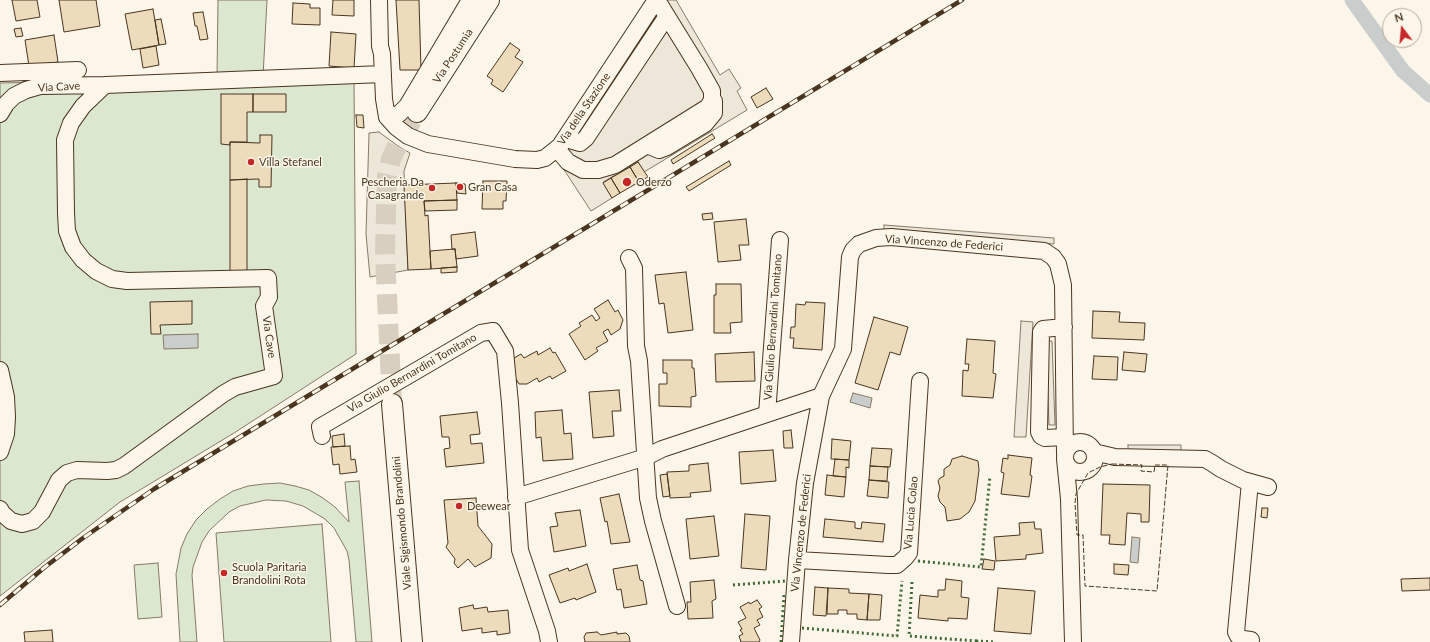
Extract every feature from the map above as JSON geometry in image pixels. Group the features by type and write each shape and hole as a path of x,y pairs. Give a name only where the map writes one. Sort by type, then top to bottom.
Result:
{"main road":[{"name":"Via Postumia","path":"417,112 489,0"},
{"name":"Viale Sigismondo Brandolini","path":"392,404 412,642"}],"street":[{"path":"379,0 380,46 382,54 384,99 387,117 399,114 407,106 470,0"},
{"path":"557,149 568,162 583,170 598,170 615,165 708,107 712,100 712,91 656,0"},
{"name":"Via della Stazione","path":"387,117 396,127 408,136 428,144 527,160 544,158 557,149 567,136 656,0"},
{"path":"567,136 573,141 580,143 586,138 667,16"},
{"path":"0,72 78,70"},
{"name":"Via Cave","path":"0,114 6,104 14,96 26,90 40,86 105,85 383,74"},
{"name":"Via Cave","path":"0,509 2,514 11,521 22,524 33,521 42,512 59,480 67,473 77,470 116,470 124,466 223,394 235,387 274,376 264,306 269,297 268,278 128,281 112,279 96,271 83,260 73,246 67,231 66,140 71,122 82,106 105,85"},
{"name":"Via Vincenzo de Federici","path":"791,642 797,560 805,484 821,396 843,349 850,257 853,250 859,244 876,238 891,237 1044,251 1053,257 1058,264 1063,286 1065,421 1072,440"},
{"name":"Via Giulio Bernardini Tomitano","path":"766,414 780,240"},
{"path":"629,258 634,268 636,346 639,361 648,498 653,521 678,606"},
{"path":"1064,327 1043,329 1041,332 1039,432 1041,436 1045,438 1072,440 1088,444 1090,463 1071,487 1069,499"},
{"name":"Via Giulio Bernardini Tomitano","path":"322,436 320,427 481,333 493,331 504,351 510,403 520,550 547,631 549,642"},
{"path":"0,370 6,397 7,416 6,434 0,452"},
{"name":"Via Lucia Colao","path":"797,560 888,565 897,564 909,553 920,381"},
{"name":"Via Giulio Bernardini Tomitano","path":"516,497 646,457 662,450 821,396"},
{"path":"1072,440 1065,457 1069,499 1073,642"},
{"path":"1065,457 1067,464 1074,470 1090,463 1115,457 1205,459 1221,469 1250,482 1268,487"},
{"path":"1250,482 1236,632 1238,636 1243,639 1251,640"}],"green space":[{"path":"218,0 267,0 263,77 354,75 356,354 234,433 120,502 0,596 0,83 217,78"},
{"path":"359,481 372,642 356,642 349,560 347,551 334,528 325,519 303,506 286,501 266,500 240,506 229,512 209,531 202,542 193,567 192,575 197,642 180,642 176,574 181,548 187,534 196,520 207,509 233,491 248,486 280,483 309,490 335,507 349,522 345,482"},
{"path":"322,524 331,642 224,642 216,533"},
{"path":"158,563 162,617 138,619 134,565"}],"shaded area":[{"path":"656,0 676,0 720,75 729,69 741,88 737,91 747,110 644,172 638,162 603,182 612,198 591,211 553,153"},
{"path":"379,132 410,153 404,171 408,270 370,277 366,234 369,133"},
{"path":"884,225 1054,238 1054,244 884,231"},
{"path":"1021,321 1033,322 1026,437 1014,437"},
{"path":"198,334 198,348 164,349 163,335"},
{"path":"1046,341 1052,341 1055,425 1049,425"},
{"path":"853,393 872,398 870,408 850,402"},
{"path":"1128,445 1181,445 1181,452 1128,451"},
{"path":"1132,537 1140,538 1138,563 1130,562"}],"building":[{"path":"12,0 37,0 40,17 16,21"},
{"path":"59,0 96,0 100,26 64,32"},
{"path":"333,0 354,0 354,16 332,15"},
{"path":"396,0 419,0 421,70 400,70"},
{"path":"293,3 310,4 310,8 320,8 320,25 292,24"},
{"path":"153,9 159,45 132,50 125,14"},
{"path":"203,12 208,39 200,40 197,26 195,26 193,13"},
{"path":"161,19 166,44 159,45 155,20"},
{"path":"21,28 23,36 16,37 14,29"},
{"path":"331,32 356,34 354,68 329,66"},
{"path":"54,35 58,62 29,66 25,40"},
{"path":"510,43 520,50 515,57 523,62 503,92 491,84 493,80 487,76"},
{"path":"156,46 159,65 143,68 140,49"},
{"path":"766,88 773,99 757,108 751,97"},
{"path":"221,94 253,94 253,112 247,112 247,142 230,142 230,145 221,144"},
{"path":"253,94 286,94 286,112 253,112"},
{"path":"356,115 363,115 364,128 357,127"},
{"path":"712,134 715,138 673,164 671,160"},
{"name":"Villa Stefanel","path":"260,135 272,135 271,187 259,187 259,179 230,180 230,142 260,143"},
{"path":"729,161 731,165 689,191 686,187"},
{"path":"638,162 648,177 639,182 630,167"},
{"path":"630,167 639,182 620,193 611,178"},
{"path":"611,178 620,193 612,198 603,183"},
{"path":"247,179 247,272 230,272 230,180"},
{"path":"483,181 507,181 506,201 503,201 503,209 482,209"},
{"path":"456,183 457,200 424,201 425,216 428,215 431,269 408,270 404,185"},
{"path":"456,183 465,184 466,194 457,193"},
{"path":"457,200 457,210 425,211 424,201"},
{"path":"712,213 713,219 703,220 702,214"},
{"path":"746,219 749,245 739,245 741,260 718,262 714,222"},
{"path":"475,232 478,256 456,259 455,249 452,249 451,235"},
{"path":"455,249 457,267 431,269 430,251"},
{"path":"457,267 457,272 441,273 441,268"},
{"path":"686,272 693,330 668,333 664,303 659,304 655,275"},
{"path":"716,284 741,284 742,322 730,323 731,333 714,333 714,295 716,295"},
{"path":"608,300 615,312 618,310 623,320 620,329 611,335 608,329 603,332 608,341 596,348 598,351 585,360 569,334 581,326 579,323 592,315 596,321 600,318 594,309"},
{"path":"192,301 192,324 160,325 161,334 151,334 150,302"},
{"path":"806,302 825,303 822,350 793,348 794,338 790,338 791,327 795,327 796,304 805,305"},
{"path":"1093,311 1120,312 1119,322 1145,323 1144,340 1092,338"},
{"path":"874,317 908,327 900,355 890,352 878,390 855,383"},
{"path":"967,339 995,341 993,373 996,374 993,398 962,396 963,370 968,371 969,364 965,364"},
{"path":"550,348 553,353 555,352 566,371 552,379 550,376 539,382 537,378 527,384 519,384 513,374 515,372 509,361 521,354 524,358 537,351 538,355"},
{"path":"754,352 755,381 716,382 715,354"},
{"path":"1124,352 1147,354 1145,372 1122,370"},
{"path":"1094,356 1118,357 1117,380 1092,379"},
{"path":"663,360 692,360 696,396 691,397 691,407 659,406 659,384 667,384 667,373 663,373"},
{"path":"619,390 621,411 612,411 614,436 593,438 589,392"},
{"path":"562,410 564,434 571,433 573,459 543,461 541,437 536,438 535,412"},
{"path":"477,412 480,434 470,435 471,444 482,443 484,463 446,467 444,449 450,448 449,437 442,437 440,416"},
{"path":"791,430 793,448 784,448 783,431"},
{"path":"344,434 345,446 333,447 332,436"},
{"path":"832,439 851,441 849,460 831,459"},
{"path":"350,446 351,460 355,459 357,472 340,474 339,464 333,465 331,447"},
{"path":"872,448 892,449 890,467 870,466"},
{"path":"773,450 776,481 741,484 739,452"},
{"path":"1008,455 1032,458 1030,475 1032,476 1029,497 1001,494 1004,473 1001,472 1003,458 1008,459"},
{"path":"962,456 978,461 979,470 975,501 969,512 960,519 947,521 945,507 940,502 938,496 940,488 938,481 944,476 944,469 950,465 952,459"},
{"path":"835,459 849,460 849,468 846,467 846,477 833,476"},
{"path":"708,463 711,491 690,493 691,497 670,498 667,472 689,471 689,465"},
{"path":"870,466 888,467 887,481 869,480"},
{"path":"667,474 670,496 663,497 660,475"},
{"path":"827,475 846,477 844,497 825,495"},
{"path":"869,480 889,482 888,498 867,496"},
{"path":"1103,484 1150,485 1149,522 1141,522 1141,514 1127,513 1125,545 1109,544 1110,535 1101,535"},
{"path":"619,494 630,542 611,544 607,521 605,522 600,498"},
{"path":"476,498 478,526 492,544 491,558 475,567 468,559 458,568 454,563 455,559 446,547 448,543 444,500"},
{"path":"1262,508 1268,508 1267,518 1261,517"},
{"path":"580,510 586,546 554,552 550,527 558,526 555,513"},
{"path":"745,514 770,516 766,570 741,568"},
{"path":"714,516 719,556 690,559 686,519"},
{"path":"825,519 855,522 855,528 861,529 862,522 885,524 883,542 823,537"},
{"path":"1034,522 1035,529 1041,529 1043,553 1026,555 1026,559 996,561 994,537 1020,535 1019,523"},
{"path":"984,559 995,561 994,570 982,569"},
{"path":"587,564 596,592 576,600 575,598 560,603 549,575 568,568 569,571"},
{"path":"1114,564 1129,565 1128,575 1114,574"},
{"path":"637,565 640,580 643,581 647,604 624,608 621,589 617,590 613,569"},
{"path":"1430,578 1430,590 1402,591 1401,579"},
{"path":"946,579 962,581 961,597 969,598 967,619 948,618 948,621 918,618 920,595 938,597 938,590 945,590"},
{"path":"714,580 716,599 712,601 713,618 688,619 687,602 691,602 690,582"},
{"path":"815,587 828,588 826,616 813,615"},
{"path":"828,588 849,589 849,593 869,594 867,620 857,619 857,614 847,614 847,610 838,610 838,614 827,614"},
{"path":"998,588 1035,591 1031,634 994,631"},
{"path":"869,594 882,595 880,620 867,620"},
{"path":"757,600 762,607 759,609 763,617 757,620 760,625 754,628 760,640 759,642 741,642 739,636 743,634 740,630 742,629 738,622 746,618 740,607"},
{"path":"473,605 474,609 487,607 488,612 508,610 510,633 497,635 497,631 482,633 482,628 462,631 459,608"},
{"path":"52,630 53,642 25,642 24,632"},
{"path":"597,632 601,635 617,632 617,634 626,633 629,636 630,642 585,642 584,637 586,633"}],"waterway":[{"path":"1352,0 1403,71 1430,95"}],"tunnel":[{"path":"392,404 385,254 387,176 391,159 398,144 417,112"}],"railway":[{"path":"0,605 45,567 83,538 154,489 962,0"}],"hedge":[{"path":"918,561 981,567 990,476"},
{"path":"733,585 785,581"},
{"path":"802,628 897,636 902,581"},
{"path":"912,582 909,636 977,641"},
{"path":"781,642 784,594"},
{"path":"977,642 995,642"}],"fence":[{"path":"1112,464 1142,465 1141,471 1154,472 1155,465 1168,465 1157,591 1085,586 1083,535 1077,535 1075,503 1076,494 1088,473 1100,467 1112,464"}],"place":[{"name":"Villa Stefanel","path":"251,162"},
{"name":"Oderzo","path":"627,182"},
{"name":"Gran Casa","path":"460,187"},
{"name":"Pescheria Da Casagrande","path":"432,188"},
{"name":"Deewear","path":"459,506"},
{"name":"Scuola Paritaria Brandolini Rota","path":"224,573"}]}
